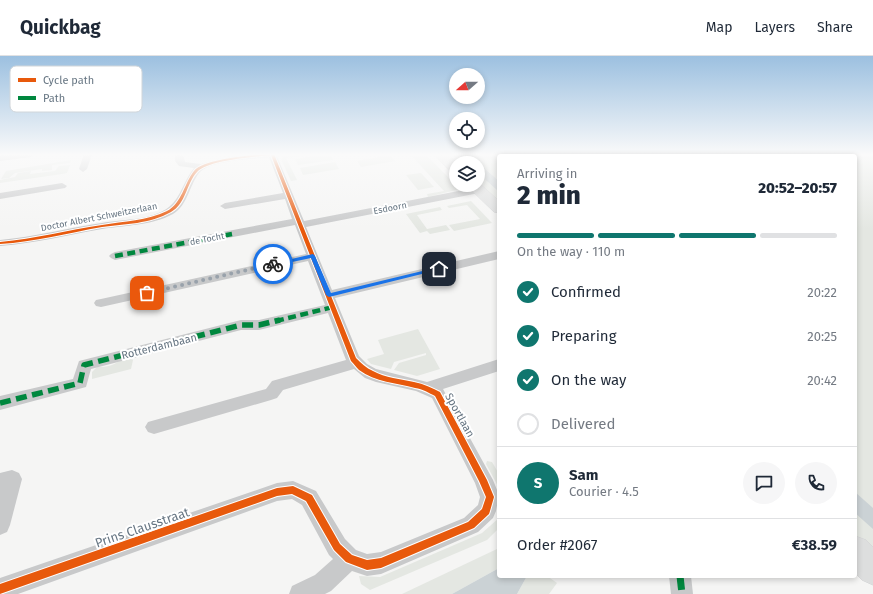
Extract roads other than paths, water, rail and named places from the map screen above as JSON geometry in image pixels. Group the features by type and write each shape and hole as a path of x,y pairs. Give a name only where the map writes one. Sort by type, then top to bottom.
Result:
{"main road":[{"path":"480,192 497,207"},
{"path":"857,553 873,569"}],"street":[{"name":"Doctor Albert Schweitzerlaan","path":"0,243 160,215 170,211 176,206 191,179"},
{"path":"282,179 353,359 365,371 376,376 428,388 497,366"},
{"path":"0,196 62,186"},
{"name":"Esdoorn","path":"300,223 456,192"},
{"path":"225,206 288,194"},
{"name":"de Tocht","path":"115,256 300,223"},
{"path":"101,303 313,256"},
{"path":"331,301 497,256"},
{"name":"Rotterdambaan","path":"0,403 80,383 84,365 241,325 259,325 331,301"},
{"path":"154,427 270,394 278,385 357,363"},
{"name":"Sportlaan","path":"293,490 309,498 337,546 349,558 367,565 381,563 471,526 486,511 490,497 483,480 438,394 428,388"},
{"path":"0,482 12,478 0,525"},
{"name":"Prins Clausstraat","path":"0,589 261,497 293,490"},
{"path":"300,594 323,583 349,558"},
{"path":"680,578 682,594"}]}
